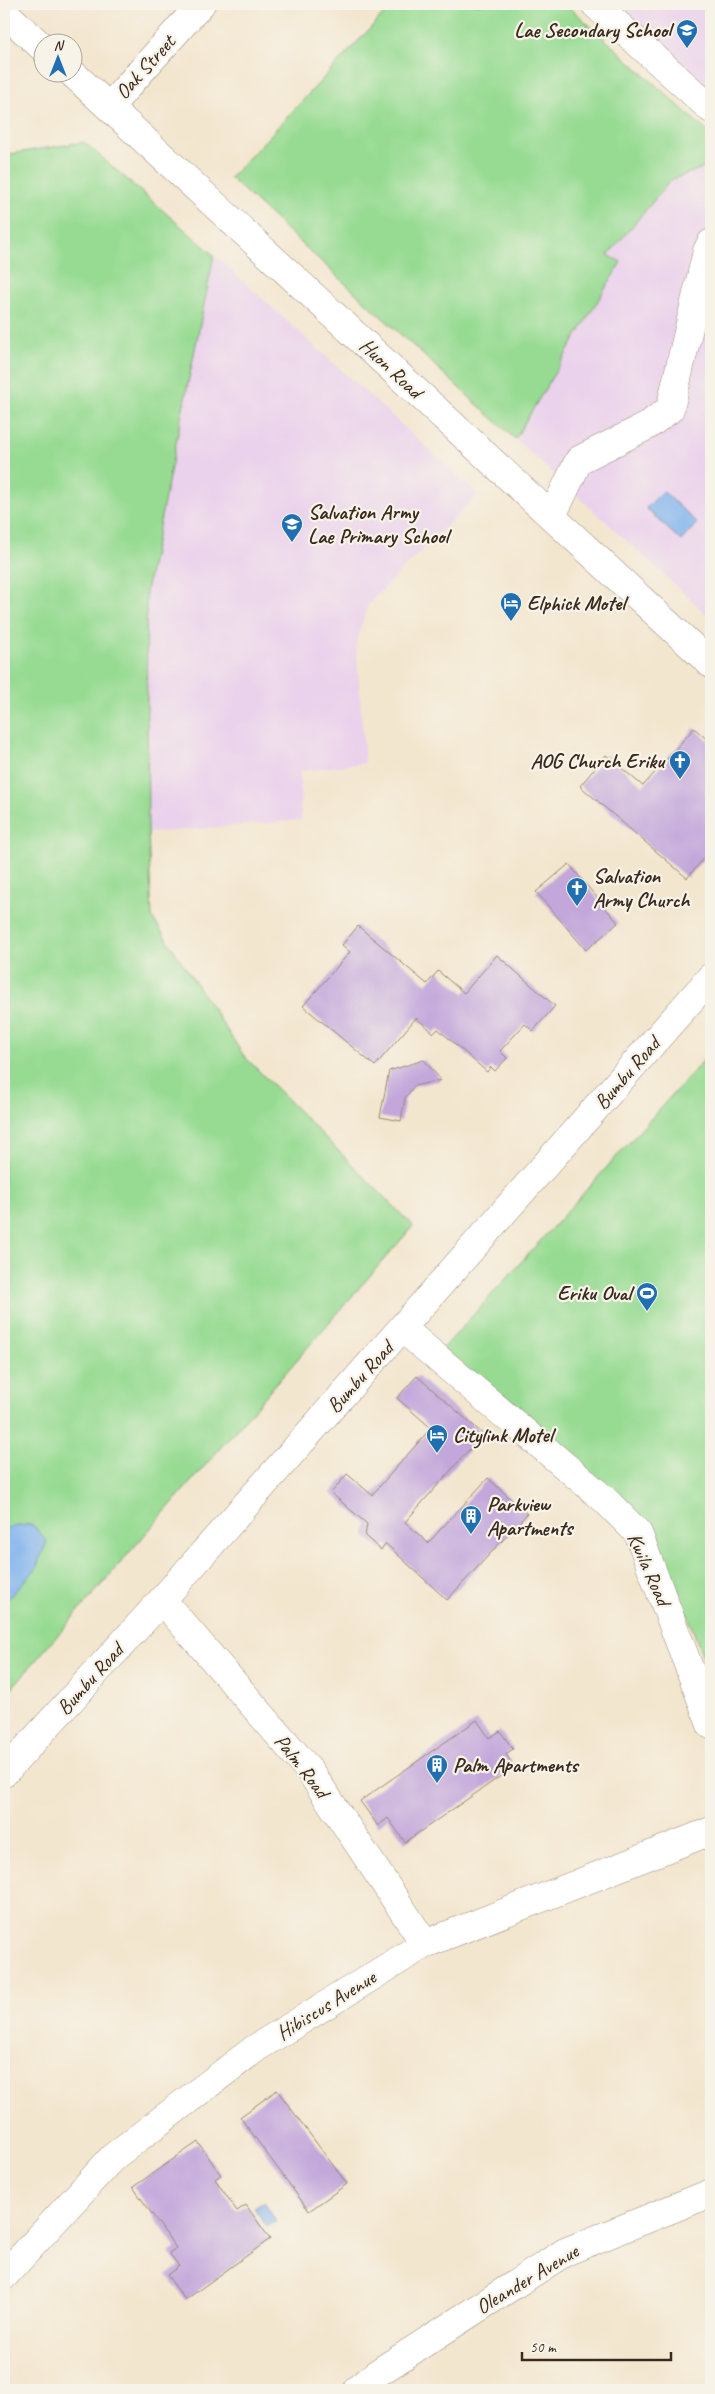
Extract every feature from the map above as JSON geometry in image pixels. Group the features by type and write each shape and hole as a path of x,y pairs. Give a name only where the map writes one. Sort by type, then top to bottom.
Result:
{"street":[{"name":"Oak Street","path":"109,107 201,4"},
{"path":"595,4 711,109"},
{"path":"4,12 32,38"},
{"name":"Huon Road","path":"82,82 711,664"},
{"path":"552,516 579,460 647,426 670,409 707,251 711,243"},
{"name":"Bumbu Road","path":"4,1774 162,1600 711,977"},
{"name":"Kwila Road","path":"403,1328 604,1499 638,1533 711,1724"},
{"name":"Palm Road","path":"162,1600 309,1770 425,1944"},
{"name":"Hibiscus Avenue","path":"4,2276 113,2157 256,2048 425,1944 711,1830"},
{"name":"Oleander Avenue","path":"357,2390 376,2374 565,2252 711,2192"}],"shaded area":[{"path":"393,4 566,4 711,135 711,618 230,178"},
{"name":"Lae Secondary School","path":"613,4 711,4 711,94"},
{"name":"Salvation Army Lae Primary School","path":"214,255 478,494 368,604 356,643 365,763 300,771 301,820 148,833 146,591"}],"green space":[{"path":"393,4 566,4 711,135 711,165 671,180 608,255 621,262 515,439 230,178"},
{"path":"84,142 214,255 146,591 148,833 152,917 244,1056 413,1226 4,1697 4,155"},
{"path":"711,1052 711,1678 673,1577 438,1354"}],"water":[{"path":"663,491 697,523 681,541 646,508"},
{"path":"32,1524 47,1541 36,1569 4,1603 4,1528"},
{"path":"264,2202 276,2221 267,2227 254,2208"}],"building":[{"name":"AOG Church Eriku","path":"694,728 711,743 711,850 687,878 580,786 606,755 643,786"},
{"name":"Salvation Army Church","path":"569,864 618,923 586,950 536,892"},
{"path":"358,926 427,984 438,971 464,993 497,955 555,1006 533,1031 525,1024 500,1051 507,1058 495,1071 491,1067 487,1072 438,1029 434,1033 416,1018 375,1066 303,1006 350,952 342,945"},
{"path":"424,1060 441,1080 414,1086 405,1098 401,1121 380,1117 389,1071"},
{"path":"417,1376 483,1434 405,1522 428,1543 488,1478 527,1514 447,1600 386,1544 381,1550 365,1536 367,1524 331,1493 347,1474 372,1495 431,1428 397,1398"},
{"name":"Palm Apartments","path":"477,1720 489,1738 500,1731 513,1749 506,1754 514,1767 405,1842 388,1818 378,1826 360,1801"},
{"path":"277,2090 347,2184 309,2211 240,2117"},
{"path":"198,2142 221,2175 215,2179 237,2211 246,2205 270,2239 185,2300 167,2275 179,2266 169,2253 176,2248 133,2187"}],"place":[{"name":"Lae Secondary School","path":"687,49"},
{"name":"Salvation Army Lae Primary School","path":"292,543"},
{"name":"Elphick Motel","path":"511,622"},
{"name":"AOG Church Eriku","path":"680,780"},
{"name":"Salvation Army Church","path":"577,907"},
{"name":"Eriku Oval","path":"647,1312"},
{"name":"Citylink Motel","path":"437,1454"},
{"name":"Parkview Apartments","path":"471,1535"},
{"name":"Palm Apartments","path":"437,1784"}]}
